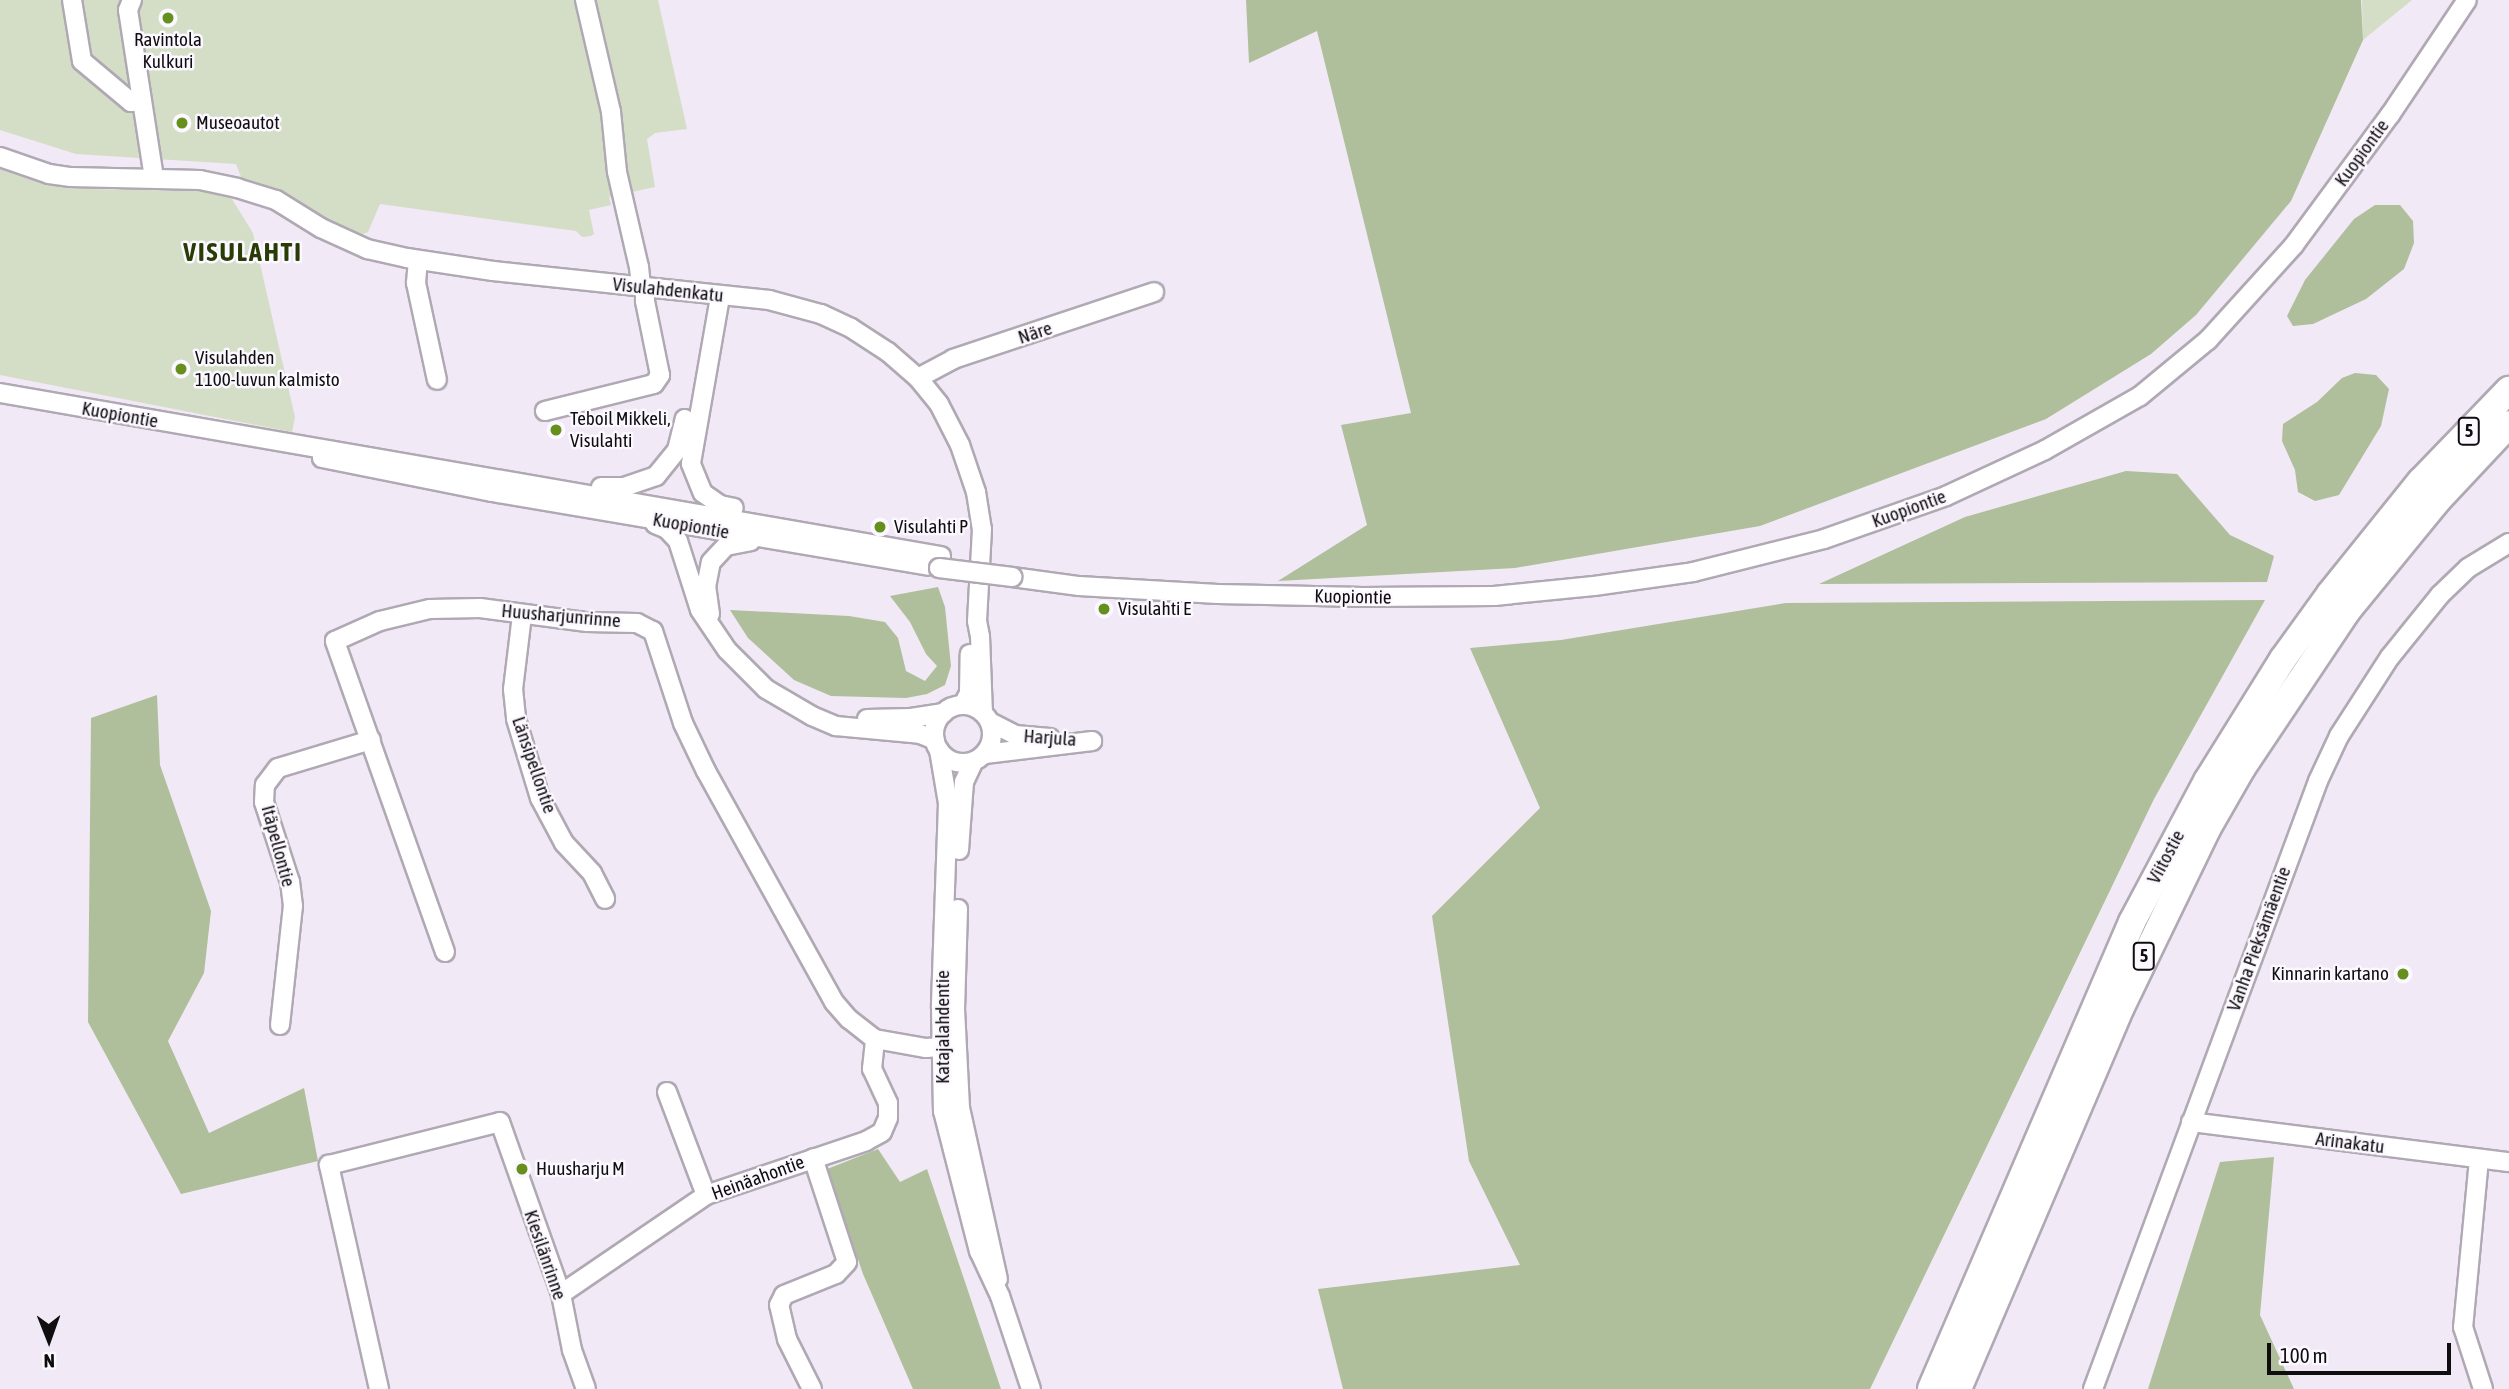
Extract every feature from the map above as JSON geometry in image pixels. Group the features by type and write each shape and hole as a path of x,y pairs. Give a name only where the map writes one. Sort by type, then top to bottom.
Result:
{"highway":[{"path":"2430,472 2509,369"},
{"name":"Viitostie","path":"1931,1389 2121,947 2188,816 2283,659 2361,553 2430,472 2509,390"},
{"name":"Viitostie","path":"1958,1389 2121,1007 2207,829 2242,768 2347,611 2482,451 2509,424"},
{"path":"2482,451 2509,430"}],"street":[{"path":"72,0 82,61 131,102 142,101"},
{"path":"132,0 128,10 154,178"},
{"path":"545,411 654,384 660,375 617,173 609,100 585,0"},
{"name":"Kuopiontie","path":"0,393 240,437 359,453 940,562 1146,590 1363,597 1494,596 1693,572 1824,539 1946,496 2045,450 2140,396 2208,340 2294,245 2390,115 2467,0"},
{"name":"Visulahdenkatu","path":"0,157 49,174 71,177 200,180 253,192 296,210 321,228 367,249 418,260 713,296 769,300 821,314 851,328 888,352 918,378 939,404 960,445 976,492 982,528 977,621 986,717"},
{"path":"418,260 416,283 438,380"},
{"name":"Näre","path":"918,378 953,359 1154,292"},
{"path":"508,480 624,487 656,476 671,460 682,437 713,296"},
{"path":"713,296 693,440 691,464 697,484 703,493 720,505 778,517 836,544"},
{"name":"Kuopiontie","path":"240,437 357,467 611,512 836,544"},
{"path":"611,512 660,526 673,534 683,551 700,610 727,650 752,677 795,707 836,726 920,734 937,745 948,759 961,763 980,757 991,744 986,717 963,705 944,713 873,720 835,716 795,707"},
{"path":"712,625 706,587 708,573 711,562 726,546 751,541 836,544"},
{"name":"Vanha Pieksämäentie","path":"2093,1389 2318,781 2339,736 2390,657 2440,595 2468,568 2509,543"},
{"name":"Huusharjunrinne","path":"445,952 335,641 380,621 430,610 480,608 587,622 637,622 653,631 683,723 706,771 834,1002 849,1019 874,1039 895,1044 948,1046"},
{"name":"Länsipellontie","path":"522,615 513,689 516,719 540,798 564,843 593,873 605,899"},
{"name":"Visulahdenkatu","path":"963,705 969,693 971,635 977,621"},
{"path":"937,745 935,730 944,713"},
{"name":"Harjula","path":"980,757 1092,741 1015,735 986,717"},
{"name":"Itäpellontie","path":"280,1025 293,906 290,882 264,802 265,785 278,768 371,740"},
{"name":"Katajalahdentie","path":"937,745 948,803 948,1046"},
{"name":"Katajalahdentie","path":"980,757 964,782 961,804 943,1111 979,1251 1000,1296 1031,1389"},
{"name":"Heinäahontie","path":"561,1294 706,1195 866,1141 882,1132 888,1118 888,1103 872,1069 874,1039"},
{"path":"667,1092 706,1195"},
{"name":"Kiesilänrinne","path":"379,1389 329,1164 500,1122 561,1294 572,1350 586,1389"},
{"name":"Arinakatu","path":"2191,1122 2509,1162"},
{"path":"812,1389 781,1324 779,1305 784,1295 836,1274 847,1262 813,1158"},
{"path":"2479,1159 2463,1326 2483,1389"}],"green space":[{"path":"0,0 658,0 687,129 655,133 647,139 655,187 609,197 611,205 589,210 594,234 591,236 582,237 576,231 380,204 368,232 359,236 298,203 243,182 236,164 76,154 0,130"},
{"path":"1246,0 2361,0 2363,40 2291,201 2196,315 2151,354 2046,419 1760,526 1515,568 1278,581 1367,525 1341,425 1411,413 1317,31 1249,63"},
{"path":"2362,0 2412,0 2363,40"},
{"path":"0,164 51,184 92,189 199,191 230,196 253,233 295,417 292,432 0,375"},
{"path":"2375,205 2400,205 2413,221 2414,243 2404,269 2366,299 2313,324 2293,326 2287,316 2305,280 2354,219"},
{"path":"2355,373 2376,375 2389,389 2381,426 2339,495 2315,501 2298,492 2295,470 2282,441 2283,424 2317,402 2342,378"},
{"path":"2126,471 2177,474 2230,535 2274,556 2267,582 1819,584 1965,517"},
{"path":"938,587 945,607 951,666 945,685 927,694 906,698 831,696 794,680 748,638 730,610 849,616 885,622 898,638 906,671 925,681 937,666 926,654 910,622 890,596"},
{"path":"2265,600 2154,799 1870,1389 1343,1389 1318,1289 1520,1265 1469,1161 1432,916 1540,808 1470,648 1561,640 1786,603"},
{"path":"157,695 160,765 211,911 204,973 168,1041 209,1133 304,1088 318,1161 181,1194 88,1022 91,718"},
{"path":"878,1149 900,1182 927,1169 1001,1389 913,1389 863,1274 827,1169"},
{"path":"2274,1157 2260,1315 2294,1389 2148,1389 2220,1162"}],"place":[{"name":"Ravintola Kulkuri","path":"168,18"},
{"name":"Museoautot","path":"182,123"},
{"name":"Visulahden 1100-luvun kalmisto","path":"181,369"},
{"name":"Teboil Mikkeli, Visulahti","path":"556,430"},
{"name":"Visulahti P","path":"880,527"},
{"name":"Visulahti E","path":"1104,609"},
{"name":"Kinnarin kartano","path":"2403,974"},
{"name":"Huusharju M","path":"522,1169"}],"district":[{"name":"VISULAHTI","path":"243,253"}]}
